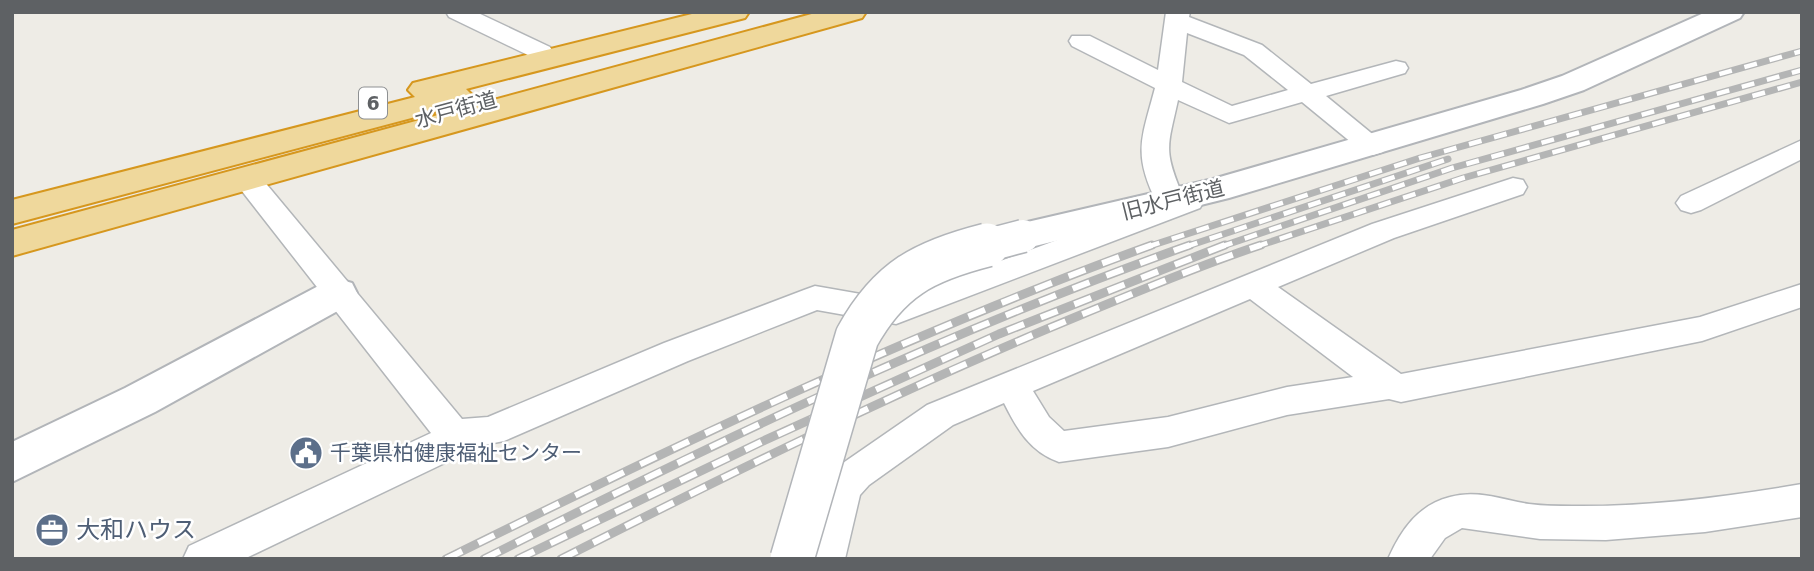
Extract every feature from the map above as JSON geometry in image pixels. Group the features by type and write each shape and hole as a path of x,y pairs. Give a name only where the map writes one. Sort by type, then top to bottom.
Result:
{"highway":[{"name":"6","path":"12,197 545,58 735,12"},
{"name":"水戸街道","path":"12,228 776,12"},
{"name":"水戸街道","path":"12,212 338,134 818,12"},
{"name":"6","path":"12,243 852,12"}],"street":[{"path":"457,12 541,52 545,58"},
{"name":"旧水戸街道","path":"792,559 857,337 867,315 884,293 922,264 1023,236 1217,190 1373,146 1573,83 1730,12"},
{"path":"1170,200 1153,160 1169,85 1177,16 1252,50 1373,146"},
{"path":"1081,41 1229,115 1396,68"},
{"path":"1691,203 1802,148"},
{"path":"248,180 454,435"},
{"path":"825,559 843,488 856,474 940,415 1383,232 1513,187"},
{"path":"203,559 438,449 454,435 491,431 676,352 815,298 896,312 1132,225 1217,190"},
{"path":"1253,285 1389,386"},
{"path":"12,463 140,400 338,293"},
{"path":"1012,383 1021,404 1048,441 1059,447 1168,432 1287,401 1389,386 1401,388 1702,329 1802,295"},
{"path":"1408,559 1433,522 1447,514 1472,509 1539,522 1675,519 1802,500"}],"railway":[{"path":"1147,247 1420,158 1802,51"},
{"path":"1220,247 1452,168 1802,70"},
{"path":"1261,245 1463,178 1802,82"},
{"path":"1185,247 1448,159"},
{"path":"446,559 794,392 972,315 1152,245"},
{"path":"484,559 657,473 832,391 1010,314 1190,245"},
{"path":"518,559 761,442 999,334 1225,245"},
{"path":"561,559 755,462 951,371 1149,287 1261,245"},
{"path":"1255,247 1261,245"}],"place":[{"name":"千葉県柏健康福祉センター","path":"306,453"},
{"name":"大和ハウス","path":"52,530"}]}
